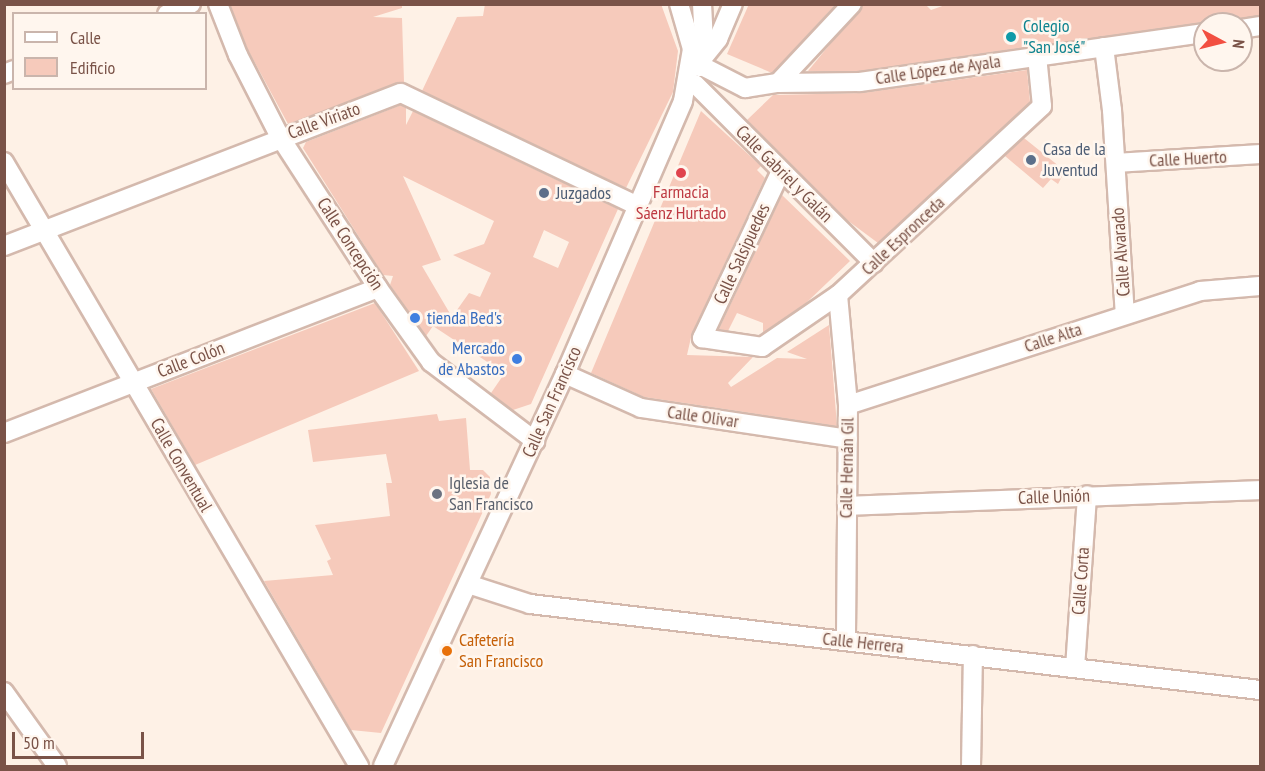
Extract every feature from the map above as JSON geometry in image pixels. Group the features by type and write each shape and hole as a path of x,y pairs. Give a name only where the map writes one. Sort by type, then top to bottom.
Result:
{"street":[{"path":"171,12 191,4"},
{"name":"Calle Concepción","path":"218,4 238,55 280,137 378,288 431,362 535,441"},
{"path":"679,4 692,49 683,100"},
{"path":"683,100 694,84 701,62 702,4"},
{"path":"701,62 718,39 733,4"},
{"path":"778,82 852,4"},
{"name":"Calle López de Ayala","path":"745,88 778,82 860,82 1193,35"},
{"name":"Calle Alvarado","path":"1104,47 1116,163 1125,314"},
{"name":"Calle Espronceda","path":"702,338 762,347 838,295 1042,106 1037,56"},
{"path":"701,62 745,88 720,110"},
{"name":"Calle Gabriel y Galán","path":"694,84 874,263"},
{"name":"Calle Viriato","path":"4,246 280,137 401,93 638,206"},
{"name":"Calle San Francisco","path":"383,766 535,441 683,100"},
{"name":"Calle Huerto","path":"1116,163 1260,154"},
{"name":"Calle Conventual","path":"4,162 359,766"},
{"name":"Calle Salsipuedes","path":"702,338 781,171"},
{"name":"Calle Alta","path":"848,405 1200,291 1260,286"},
{"name":"Calle Colón","path":"4,433 378,288"},
{"name":"Calle Hernán Gil","path":"838,295 848,405 846,641"},
{"name":"Calle Olivar","path":"565,374 641,408 848,439"},
{"name":"Calle Unión","path":"847,506 1260,490"},
{"name":"Calle Corta","path":"1075,668 1087,495"},
{"name":"Calle Herrera","path":"468,584 530,603 1260,690"},
{"path":"971,766 973,655"},
{"path":"4,692 57,766"}],"building":[{"path":"230,4 402,4 402,8 373,17 402,18 404,82 288,124 248,50"},
{"path":"485,4 661,4 678,51 673,92 626,188 422,91 457,17 483,16"},
{"path":"749,4 836,4 772,73 727,54"},
{"path":"863,4 925,4 931,10 948,4 1260,4 1260,15 1253,17 1253,12 1193,12 1193,23 859,71 808,71"},
{"path":"1027,70 1030,102 878,243 847,220 747,120 773,95 862,93"},
{"path":"401,105 406,108 406,125 413,111 618,209 531,404 513,410 491,393 502,377 496,372 498,369 433,326 426,336 390,285 393,276 383,275 303,148 306,142","holes":["403,176 494,221 484,244 453,255 491,273 480,297 469,293 452,317 422,266 441,260","544,230 569,242 558,268 533,257"]},
{"path":"701,111 761,166 757,170 765,178 692,333 687,355 753,357 728,383 731,387 777,358 807,359 787,352 829,325 837,426 644,397 591,373"},
{"name":"Casa de la Juventud","path":"1024,138 1065,171 1058,184 1051,179 1043,188 1005,156"},
{"path":"782,195 850,261 805,304 763,333 763,323 737,313 728,331 719,329"},
{"path":"375,303 419,371 195,465 151,389"},
{"path":"437,414 439,421 466,418 470,470 483,470 490,477 491,494 381,733 351,730 264,581 333,575 327,561 331,559 315,525 390,516 386,483 392,483 386,454 313,462 308,430"}],"place":[{"name":"Colegio \"San José\"","path":"1011,37"},
{"name":"Casa de la Juventud","path":"1031,160"},
{"name":"Farmacia Sáenz Hurtado","path":"681,173"},
{"name":"Juzgados","path":"544,193"},
{"name":"tienda Bed's","path":"415,318"},
{"name":"Mercado de Abastos","path":"517,359"},
{"name":"Iglesia de San Francisco","path":"437,494"},
{"name":"Cafetería San Francisco","path":"447,651"}]}
